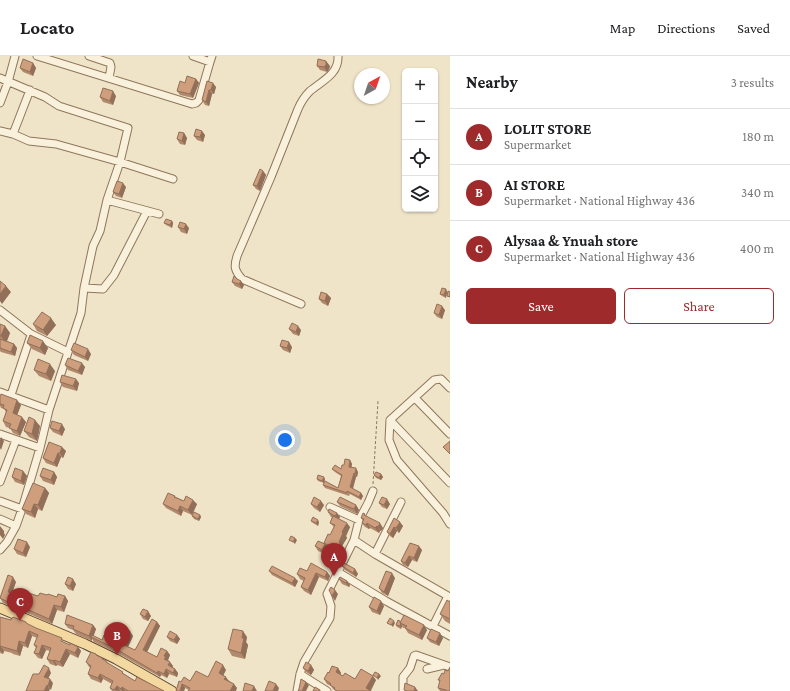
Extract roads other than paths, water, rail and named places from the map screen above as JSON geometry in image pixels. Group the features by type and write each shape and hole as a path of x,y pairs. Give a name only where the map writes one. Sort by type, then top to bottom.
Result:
{"main road":[{"path":"0,608 85,644 116,659 172,691"}],"street":[{"path":"0,103 8,82 15,56"},
{"path":"37,56 192,104 199,100 211,59 193,56"},
{"path":"89,56 110,63 111,67 109,78"},
{"path":"301,304 242,279 234,267 236,256 271,177 298,109 302,101 310,92 331,76 337,67 338,56"},
{"path":"0,78 45,97 59,106 128,128 120,162 107,200 100,231 93,246 84,288 81,313 49,410 40,448 22,509 16,526 7,542 0,550"},
{"path":"13,134 30,90"},
{"path":"0,131 13,134 29,141 56,144 120,162 172,179"},
{"path":"107,200 159,214"},
{"path":"84,288 103,289 114,275 147,211"},
{"path":"0,310 31,334 68,352"},
{"path":"11,395 31,334"},
{"path":"450,388 441,379 434,380 390,420 389,440 397,460 443,513 450,524"},
{"path":"0,392 49,410"},
{"path":"414,398 450,434"},
{"path":"390,420 450,483"},
{"path":"0,434 40,448"},
{"path":"0,482 16,440"},
{"path":"297,691 304,662 330,618 331,606 327,594 354,540 359,520 373,491"},
{"path":"0,501 22,509"},
{"path":"375,554 401,502"},
{"path":"330,507 359,520"},
{"path":"0,520 16,526"},
{"path":"354,540 375,554 449,593 432,626"},
{"path":"338,572 386,601 450,636"},
{"path":"403,691 403,677 410,668 416,654 447,666"},
{"path":"427,669 447,666"},
{"path":"300,674 327,691"}],"place":[{"name":"LOLIT STORE","path":"334,576"},
{"name":"Alysaa & Ynuah store","path":"20,621"},
{"name":"AI STORE","path":"117,655"}]}
